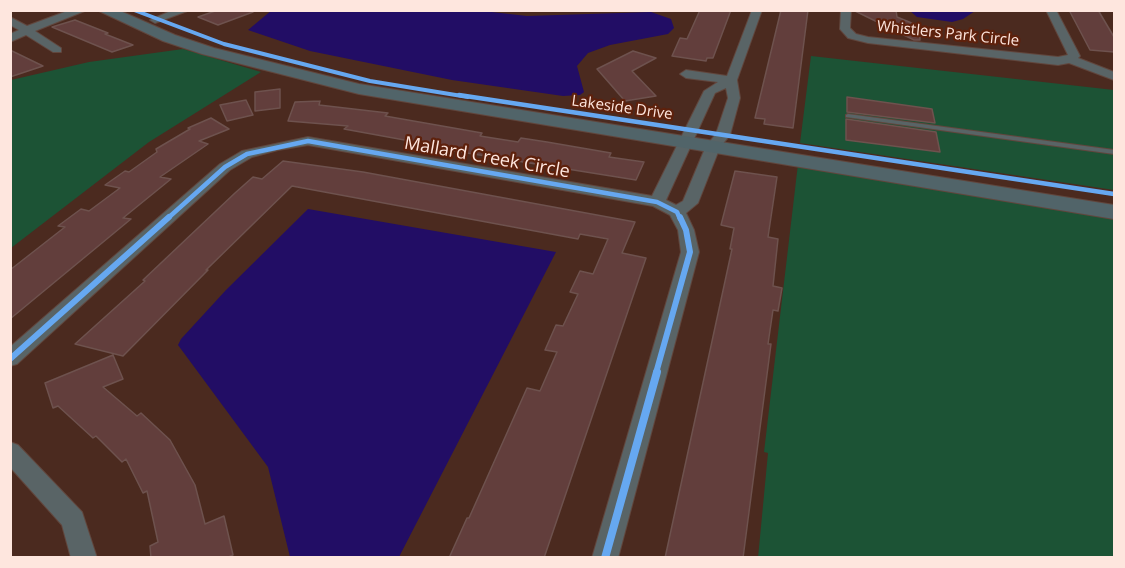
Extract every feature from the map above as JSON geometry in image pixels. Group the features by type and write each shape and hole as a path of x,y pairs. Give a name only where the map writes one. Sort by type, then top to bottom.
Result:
{"street":[{"path":"10,39 42,23 82,10"},
{"name":"Lakeside Drive","path":"104,10 169,38 208,51 359,89 422,101 688,135"},
{"name":"Lakeside Drive","path":"134,10 155,20 224,44 370,81 537,108 1114,212"},
{"path":"155,20 185,10"},
{"path":"606,558 690,252 686,230 677,212 690,203 718,140 734,99 731,80 757,10"},
{"name":"Whistlers Park Circle","path":"846,10 845,29 852,36 868,40 1058,61 1070,59 1114,76"},
{"path":"1051,10 1074,56 1070,59"},
{"path":"10,20 57,50"},
{"path":"686,74 731,80"},
{"path":"657,202 710,91 731,80"},
{"name":"Lakeside Drive","path":"718,140 1114,194"},
{"name":"Mallard Creek Circle","path":"10,359 225,167 247,154 277,146 308,141 657,202 677,212"},
{"path":"10,451 73,520 84,558"}],"lane":[{"path":"848,116 1114,152"}],"green space":[{"path":"183,49 261,72 149,142 11,248 11,80 89,62"},
{"path":"811,56 1114,90 1114,190 800,143"},
{"path":"798,164 1114,216 1114,557 758,558 768,453 764,452"}],"shaded area":[{"path":"272,10 474,10 527,16 651,12 671,19 674,28 668,34 610,45 588,53 577,66 584,92 580,95 563,96 452,80 310,51 248,30"},
{"path":"910,11 975,11 963,19 952,22 917,17"},
{"path":"308,209 556,252 399,557 290,557 268,467 178,345 226,290"}],"building":[{"path":"218,10 252,10 253,12 218,25 198,17"},
{"path":"700,10 731,10 713,58 707,58 706,61 672,56 680,38 687,39"},
{"path":"781,10 808,10 793,128 764,124 765,119 755,118"},
{"path":"853,10 896,10 897,17 919,26 920,40 914,40"},
{"path":"1069,10 1098,10 1114,37 1114,52 1090,50"},
{"path":"75,20 133,45 112,52 52,27"},
{"path":"10,50 43,66 10,77"},
{"path":"633,51 656,58 632,71 656,96 625,101 597,69"},
{"path":"280,89 280,108 255,111 255,92"},
{"path":"847,97 932,109 935,123 847,112"},
{"path":"246,100 253,115 227,121 220,105"},
{"path":"320,101 319,105 388,113 385,116 482,133 480,136 518,142 521,138 547,142 611,153 609,157 644,162 636,180 442,149 443,147 344,129 348,126 288,121 295,102"},
{"path":"211,118 229,129 199,141 208,144 160,177 171,179 123,218 131,219 10,319 10,270 65,227 58,226 81,209 89,211 120,188 105,185 125,171 129,172 157,152 156,149 190,129 188,128"},
{"path":"846,119 936,132 940,152 846,140"},
{"path":"283,161 363,172 635,222 622,253 646,258 544,558 449,558 527,388 540,391 557,352 545,350 556,325 563,326 578,294 570,292 580,271 593,274 608,239 580,234 578,239 292,186 123,356 75,344 145,281 143,280 253,177 262,179"},
{"path":"735,171 777,177 768,237 778,239 773,286 782,288 778,311 773,310 768,344 771,344 743,558 665,558 732,249 730,249 734,228 721,225"},
{"path":"113,355 123,379 103,387 137,416 141,413 170,440 195,485 205,524 224,516 233,555 226,558 151,558 150,546 158,542 147,491 143,493 126,459 122,462 96,436 93,438 58,406 53,408 45,383"}],"cycle path":[{"path":"134,10 224,44 370,81 1114,194"},
{"path":"10,359 225,167 247,154 277,146 308,141 657,202 677,212 686,230 690,252 605,558"}]}
